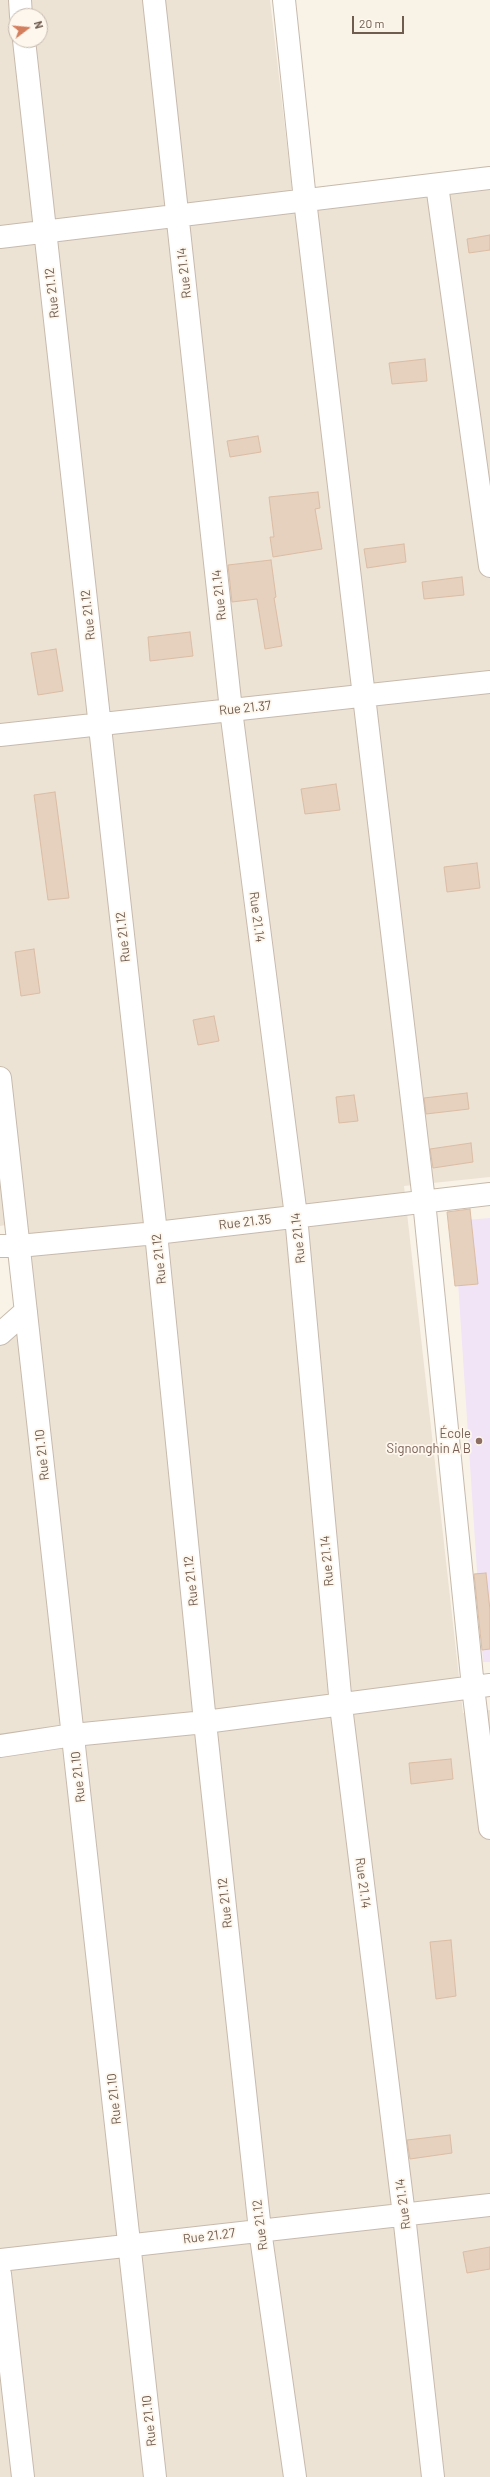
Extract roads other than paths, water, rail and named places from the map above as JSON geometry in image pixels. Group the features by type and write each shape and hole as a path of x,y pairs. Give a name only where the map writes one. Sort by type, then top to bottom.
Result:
{"street":[{"name":"Rue 21.14","path":"154,0 231,710 296,1216 341,1706 404,2215 433,2477"},
{"path":"284,0 305,200 482,1686 490,1828"},
{"name":"Rue 21.12","path":"25,48 156,1232 205,1722 260,2230 295,2477"},
{"path":"0,237 490,178"},
{"path":"437,185 490,566"},
{"name":"Rue 21.37","path":"0,735 490,682"},
{"name":"Rue 21.10","path":"0,1078 9,1246 26,1312 155,2477"},
{"name":"Rue 21.35","path":"9,1246 156,1232 490,1194"},
{"path":"0,1334 26,1312"},
{"path":"0,1746 73,1735 205,1722 341,1706 482,1686"},
{"name":"Rue 21.27","path":"0,2260 490,2205"},
{"path":"0,2274 22,2477"}],"place":[{"name":"École Signonghin A B","path":"479,1441"}]}
